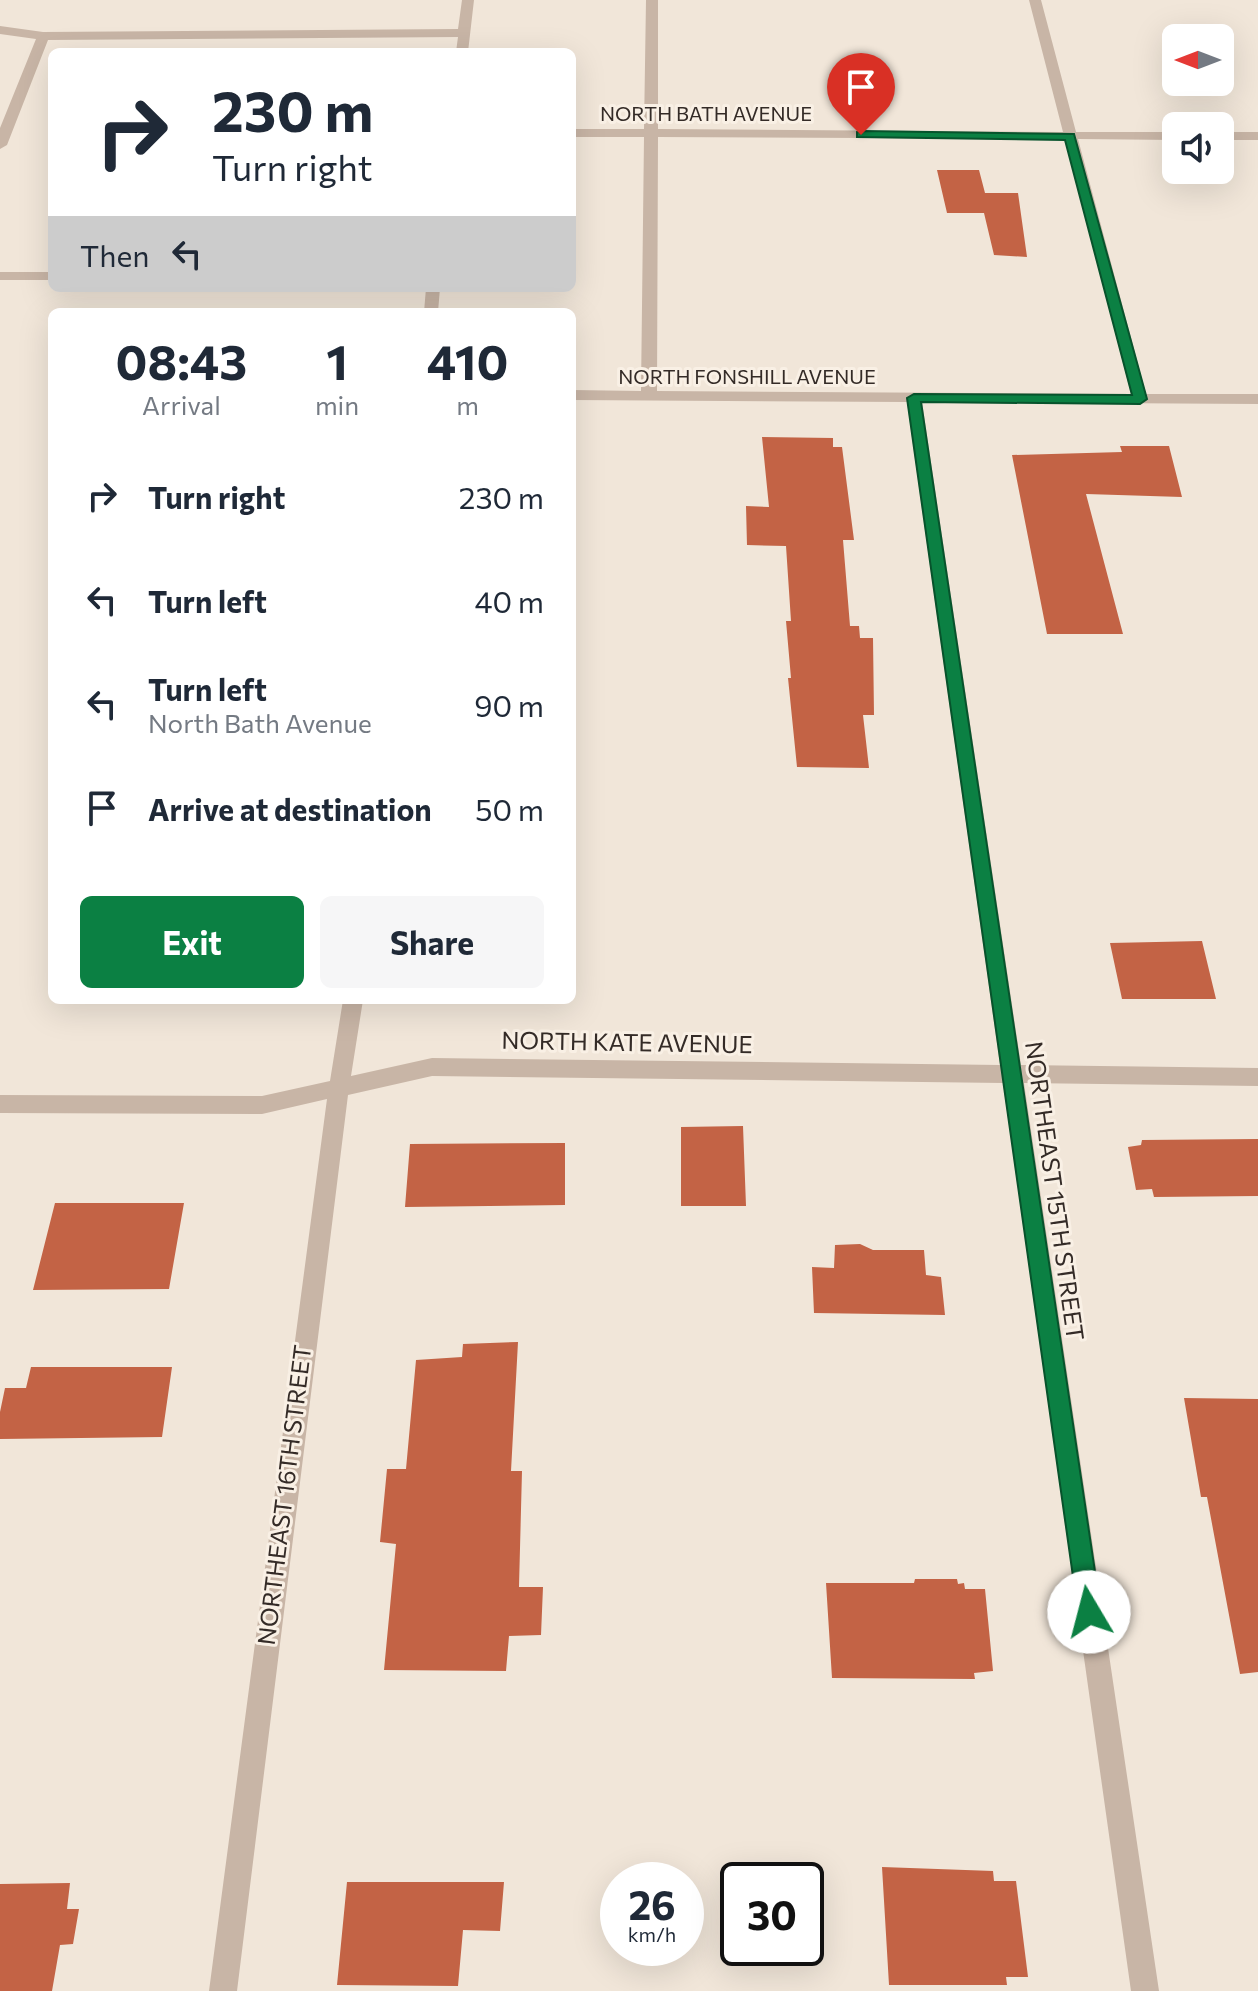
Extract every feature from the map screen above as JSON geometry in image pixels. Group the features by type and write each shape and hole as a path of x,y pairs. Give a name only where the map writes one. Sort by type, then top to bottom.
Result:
{"street":[{"path":"462,48 468,0"},
{"path":"649,397 652,0"},
{"path":"1035,0 1140,399"},
{"path":"0,30 43,36 464,33"},
{"path":"0,145 43,36"},
{"name":"NORTH BATH AVENUE","path":"576,133 1162,136"},
{"path":"1234,136 1258,136"},
{"path":"0,276 48,276"},
{"name":"NORTH FONSHILL AVENUE","path":"576,395 1258,399"},
{"name":"NORTHEAST 15TH STREET","path":"914,398 1145,1991"},
{"name":"NORTHEAST 16TH STREET","path":"223,1991 352,1004"},
{"name":"NORTH KATE AVENUE","path":"0,1104 262,1105 432,1067 1258,1077"}],"building":[{"path":"937,170 979,170 985,193 1018,193 1027,257 994,255 984,213 947,213"},
{"path":"762,437 833,438 833,447 842,447 854,540 843,540 850,626 859,626 860,638 873,638 874,715 863,715 869,768 797,767 788,678 791,678 786,621 791,621 786,546 747,545 746,506 769,507"},
{"path":"1120,446 1169,446 1182,497 1086,494 1123,634 1047,634 1012,455 1122,452"},
{"path":"1202,941 1216,999 1122,999 1110,943"},
{"path":"743,1126 746,1206 681,1206 681,1127"},
{"path":"1258,1139 1258,1196 1154,1197 1152,1189 1136,1190 1128,1147 1141,1145 1142,1140"},
{"path":"565,1143 565,1205 405,1207 410,1144"},
{"path":"55,1203 184,1203 169,1289 33,1290"},
{"path":"860,1244 873,1250 924,1250 926,1275 941,1277 945,1315 814,1313 812,1267 834,1268 835,1245"},
{"path":"518,1342 511,1471 522,1471 519,1587 543,1587 541,1635 509,1636 506,1671 384,1670 396,1544 380,1542 387,1469 406,1469 416,1360 462,1357 463,1344"},
{"path":"31,1367 172,1367 162,1437 0,1439 0,1412 5,1388 26,1388"},
{"path":"1184,1398 1258,1399 1258,1672 1240,1674 1207,1497 1201,1497"},
{"path":"915,1579 957,1579 958,1584 964,1583 965,1589 985,1589 993,1671 974,1673 975,1679 832,1678 826,1583 914,1583"},
{"path":"882,1867 993,1871 994,1881 1016,1881 1028,1977 1006,1977 1007,1985 889,1985"},
{"path":"347,1882 504,1882 500,1931 463,1930 458,1986 337,1985"},
{"path":"70,1883 67,1909 79,1909 73,1944 60,1945 52,1991 0,1991 0,1884"}],"route":[{"path":"861,135 1070,136 1140,399 914,398 1089,1612"}]}
